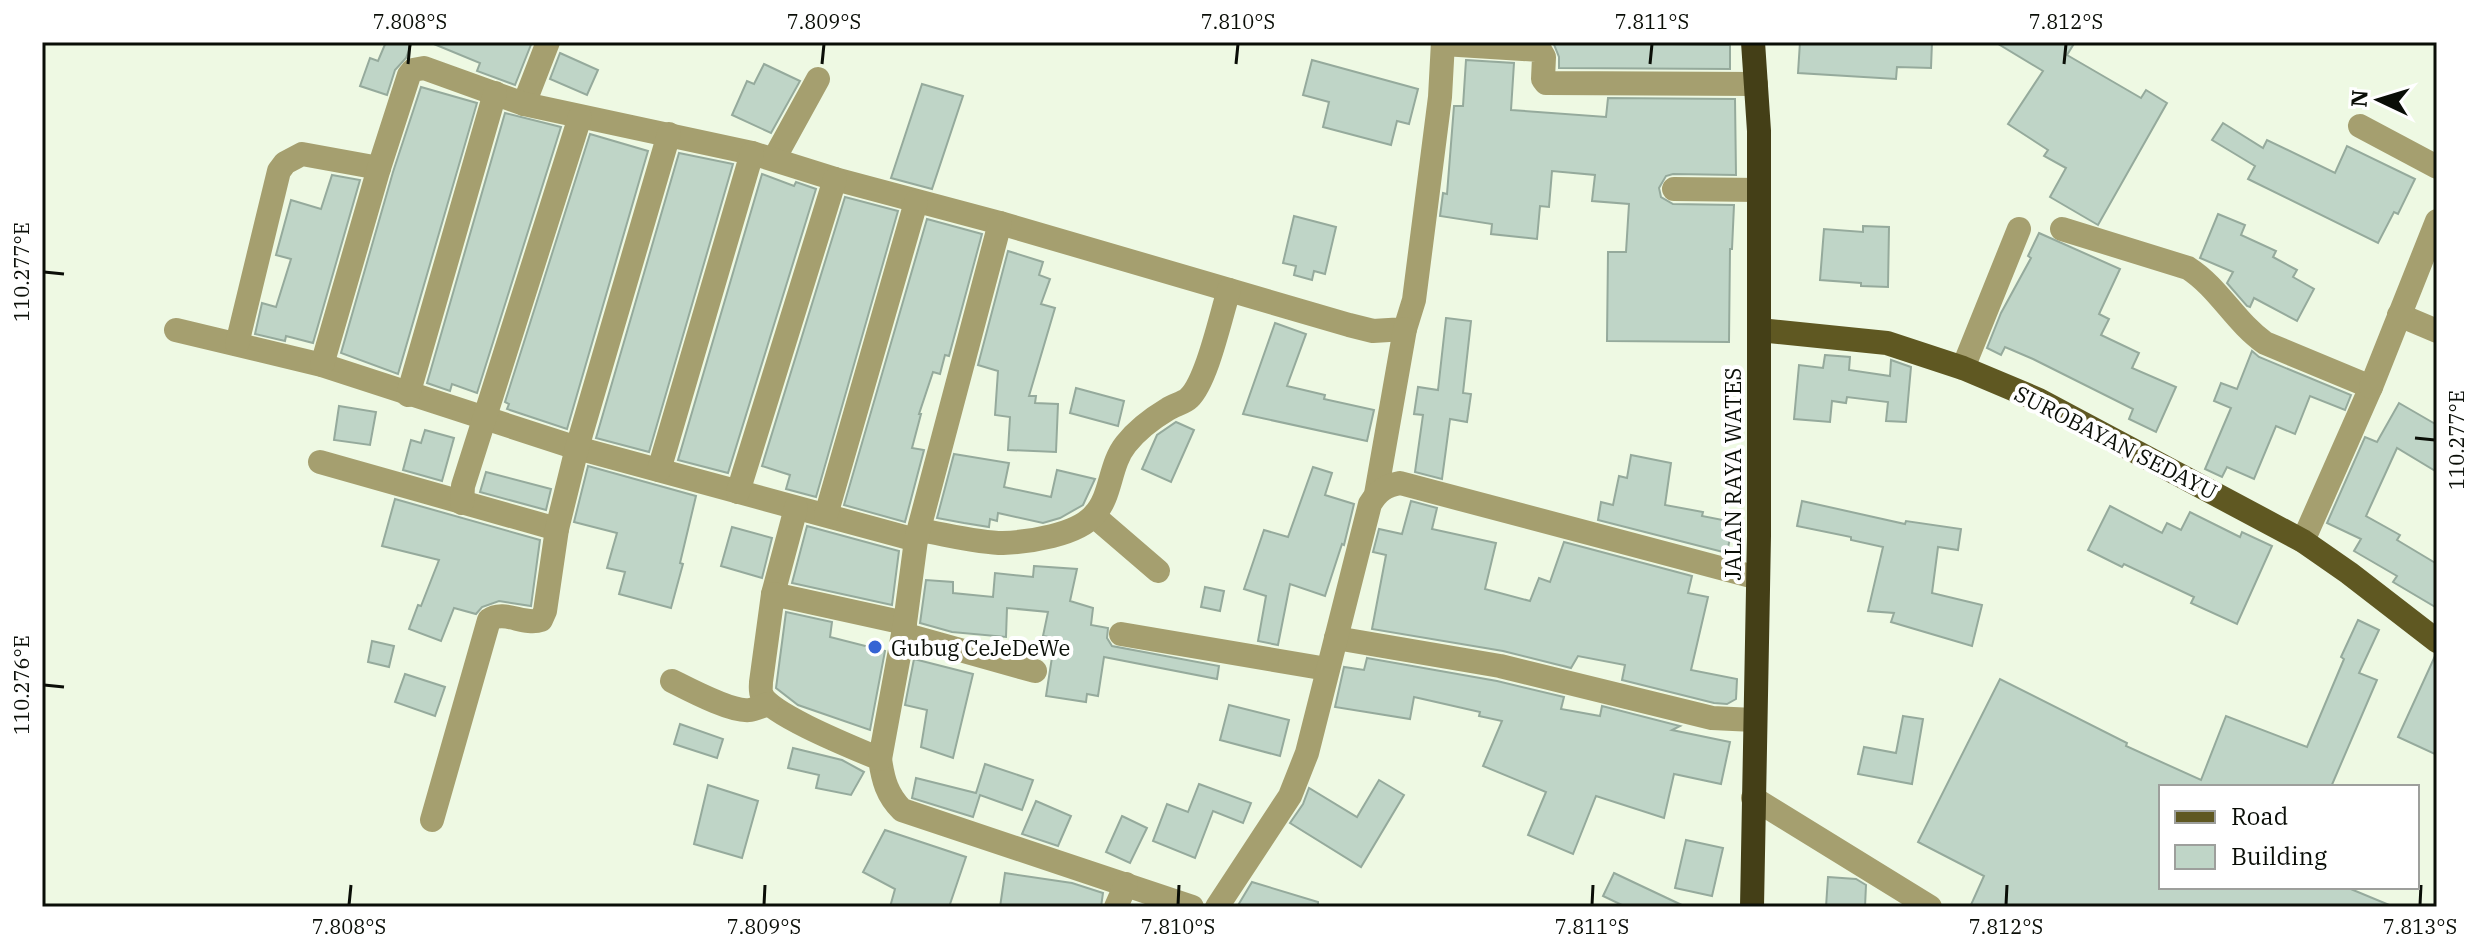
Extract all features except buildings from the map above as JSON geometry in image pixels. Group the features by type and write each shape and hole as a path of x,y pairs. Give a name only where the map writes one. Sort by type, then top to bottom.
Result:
{"highway":[{"name":"JALAN RAYA WATES","path":"1752,907 1759,330 1759,131 1753,42"}],"main road":[{"name":"SUROBAYAN SEDAYU","path":"1759,330 1887,343 1963,368 2039,400 2303,541 2437,641"}],"street":[{"path":"524,104 548,42"},
{"path":"1217,907 1290,796 1307,753 1370,504 1376,494 1405,329 1414,300 1440,97 1443,43 1540,50 1544,57 1543,79 1546,83 1756,84"},
{"path":"322,365 409,75 413,70 424,68 524,104 763,156 1373,331 1405,329"},
{"path":"659,470 763,156 818,79"},
{"path":"408,395 495,93"},
{"path":"462,503 463,486 580,117"},
{"path":"2360,126 2437,167"},
{"path":"432,820 489,620 501,616 527,622 541,620 545,611 557,529 577,448 669,134"},
{"path":"237,344 279,171 285,163 302,154 379,168"},
{"path":"738,492 835,179"},
{"path":"1674,189 1759,190"},
{"path":"826,515 916,202"},
{"path":"2303,541 2371,387 2437,221"},
{"path":"1000,223 918,535 880,759 886,789 891,800 902,810 1192,907"},
{"path":"1963,368 2019,229"},
{"path":"2062,229 2188,268 2204,279 2254,335 2265,343 2371,387"},
{"path":"176,330 322,365 577,448 796,508 918,535 1002,543 1077,529 1094,516 1101,505 1117,457 1127,443 1146,424 1189,399 1197,385 1229,290"},
{"path":"2399,315 2437,331"},
{"path":"320,462 557,529"},
{"path":"1376,494 1388,485 1400,483 1758,578"},
{"path":"796,508 773,594 761,682 762,695 768,704 824,736 880,759"},
{"path":"1094,516 1158,571"},
{"path":"773,594 904,628 1035,671"},
{"path":"1121,634 1327,669"},
{"path":"1336,638 1500,666 1712,718 1754,720"},
{"path":"672,681 739,710 749,711 768,704"},
{"path":"1753,798 1930,907"},
{"path":"1116,907 1126,884"}],"place":[{"name":"Gubug CeJeDeWe","path":"875,647"}]}
